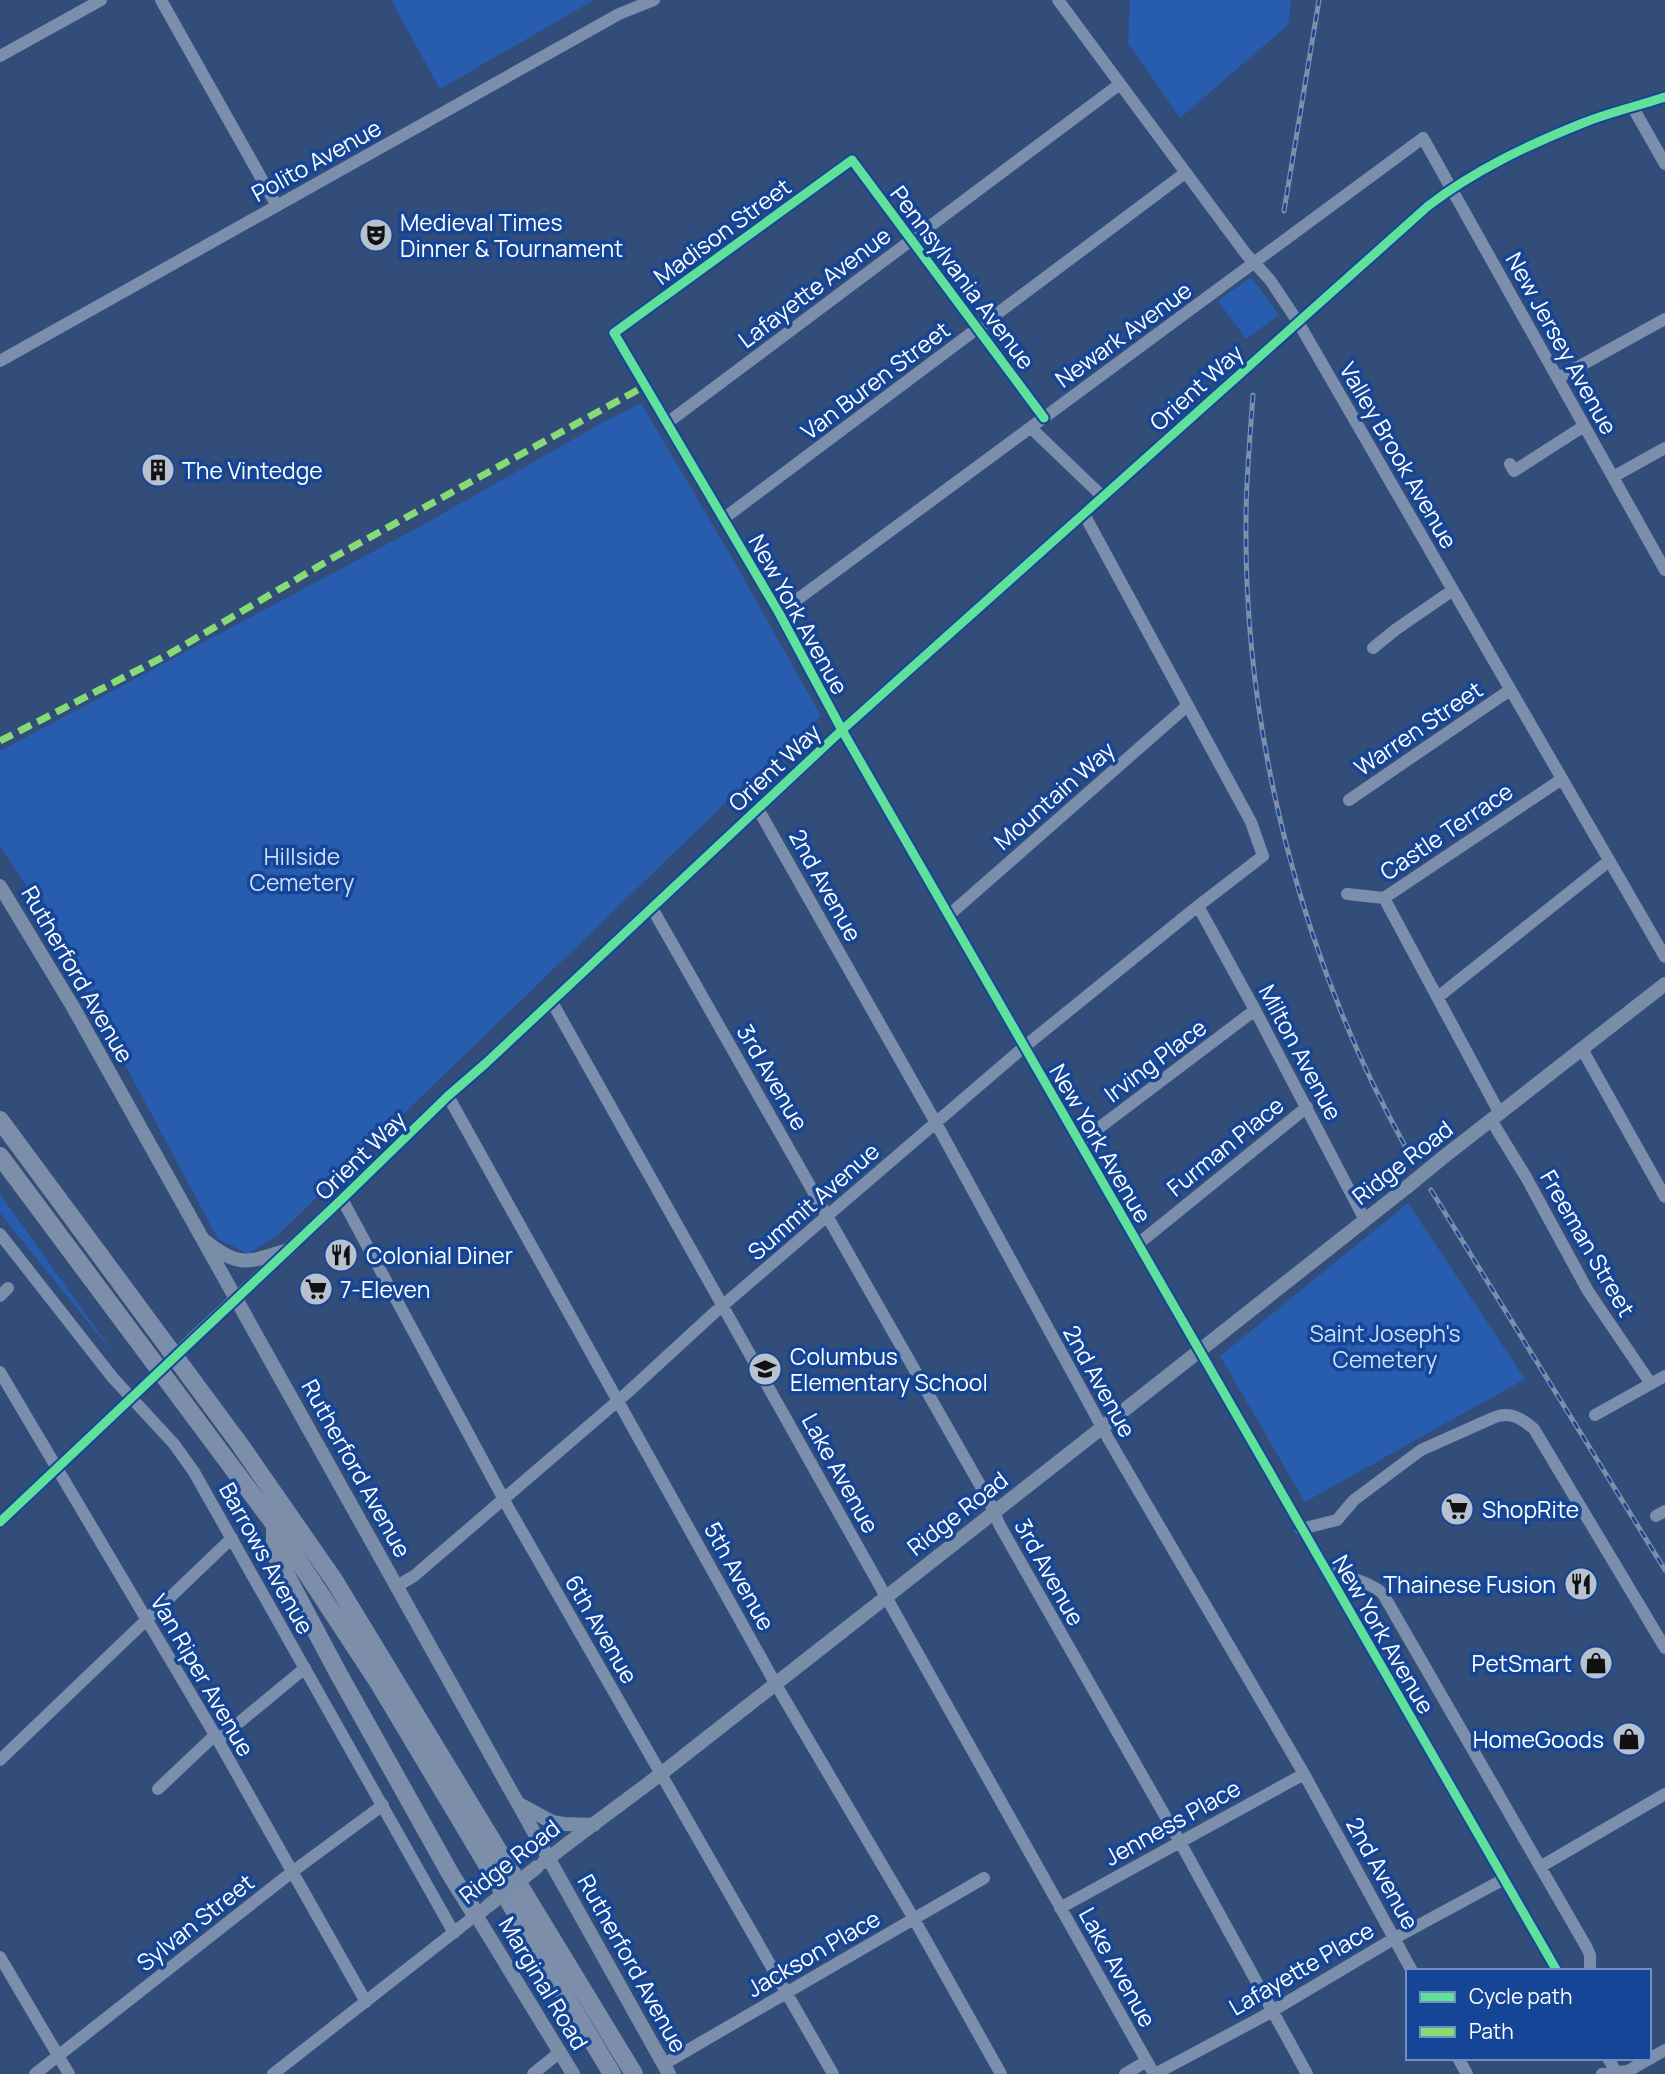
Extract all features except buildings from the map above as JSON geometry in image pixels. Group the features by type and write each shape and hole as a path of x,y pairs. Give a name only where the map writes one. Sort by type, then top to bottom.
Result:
{"highway":[{"path":"0,1120 241,1446 334,1580 634,2074"},
{"path":"0,1156 275,1525 378,1682 612,2074"},
{"path":"275,1525 275,1554 337,1671 451,1875 482,1911"}],"main road":[{"name":"Rutherford Avenue","path":"0,886 68,1000 397,1586 517,1803 543,1863 667,2069"},
{"name":"Ridge Road","path":"482,1911 886,1598 1665,984"},
{"path":"201,1237 220,1252 242,1262 288,1250"},
{"path":"517,1803 552,1822 594,1825"},
{"name":"Marginal Road","path":"482,1911 573,2074"}],"street":[{"path":"0,56 101,0"},
{"path":"161,0 276,205"},
{"name":"Polito Avenue","path":"0,361 619,14 654,0"},
{"name":"Valley Brook Avenue","path":"1058,0 1246,254 1270,280 1297,322 1665,957"},
{"name":"Lafayette Avenue","path":"667,423 1120,84"},
{"name":"Orient Way","path":"0,1522 448,1096 842,730 1428,206 1451,188 1499,160 1584,122 1665,97"},
{"path":"1632,106 1665,164"},
{"name":"New Jersey Avenue","path":"1423,138 1665,570"},
{"name":"Newark Avenue","path":"779,613 1423,138"},
{"name":"Pennsylvania Avenue","path":"852,159 1044,418"},
{"name":"Madison Street","path":"614,333 852,159"},
{"name":"Van Buren Street","path":"723,519 1185,173"},
{"path":"1558,378 1665,319"},
{"name":"New York Avenue","path":"614,333 779,613 842,730 1556,1969"},
{"path":"1510,464 1514,471 1584,426"},
{"path":"1031,428 1103,497"},
{"path":"1613,477 1665,448"},
{"path":"1084,514 1187,706"},
{"path":"1373,648 1453,590"},
{"name":"Warren Street","path":"1349,800 1510,690"},
{"name":"Summit Avenue","path":"397,1586 414,1576 504,1499 1024,1047 1263,856 1251,822 1187,706"},
{"name":"Mountain Way","path":"949,915 1187,706"},
{"name":"Castle Terrace","path":"1347,894 1384,898 1562,779"},
{"name":"2nd Avenue","path":"758,808 936,1123 1101,1427 1304,1774 1411,1969"},
{"path":"1438,997 1609,861"},
{"name":"Freeman Street","path":"1384,898 1438,997 1543,1212 1588,1291 1651,1384"},
{"name":"Milton Avenue","path":"1198,906 1365,1220"},
{"name":"3rd Avenue","path":"652,908 1180,1842 1307,2074"},
{"name":"Lake Avenue","path":"552,1002 1155,2074"},
{"name":"Irving Place","path":"1079,1143 1255,1010"},
{"path":"1582,1049 1665,1197"},
{"name":"5th Avenue","path":"448,1096 775,1683 914,1919 1001,2074"},
{"name":"Furman Place","path":"1138,1244 1307,1107"},
{"name":"6th Avenue","path":"342,1199 504,1499 833,2074"},
{"name":"Barrows Avenue","path":"0,1234 113,1378 174,1444 200,1482 454,1933"},
{"name":"Van Riper Avenue","path":"0,1372 216,1738 366,2002"},
{"path":"1595,1415 1665,1376"},
{"path":"1301,1529 1337,1520 1360,1495 1420,1450 1502,1414 1511,1415 1522,1419 1534,1429 1665,1648"},
{"path":"0,1760 232,1538"},
{"path":"1326,1572 1343,1575 1379,1589 1383,1594 1590,1955 1590,1969"},
{"path":"158,1789 216,1738 305,1668"},
{"name":"Jenness Place","path":"1060,1908 1304,1774"},
{"path":"1540,1867 1665,1794"},
{"name":"Sylvan Street","path":"35,2074 292,1872 383,1805"},
{"name":"Jackson Place","path":"667,2069 788,1992 984,1878"},
{"name":"Lafayette Place","path":"1155,2074 1272,2011 1395,1938 1504,1880"},
{"name":"Ridge Road","path":"273,2074 482,1911"},
{"path":"0,1957 69,2074"},
{"path":"533,2074 559,2052"},
{"path":"1602,2074 1628,2071 1647,2060"},
{"path":"1125,2074 1147,2062"}],"green space":[{"path":"391,0 594,0 440,89"},
{"path":"1130,0 1291,0 1288,25 1180,118 1128,43"},
{"path":"1251,277 1279,315 1246,339 1218,301"},
{"name":"Hillside Cemetery","path":"641,403 821,716 742,787 279,1234 248,1254 218,1239 48,920 0,846 0,751 419,527"},
{"path":"0,1194 117,1358 0,1213"},
{"name":"Saint Joseph's Cemetery","path":"1408,1203 1525,1379 1305,1502 1220,1356"}],"railway":[{"path":"1284,211 1319,0"},
{"path":"1253,395 1246,506 1248,602 1268,764 1286,844 1309,923 1336,1000 1369,1075 1405,1146"},
{"path":"1431,1190 1665,1570"}],"marked path":[{"path":"0,741 169,654 336,556 645,386"}],"cycle path":[{"path":"0,1522 448,1096 842,730 1428,206 1483,170 1542,140 1593,119 1665,97"},
{"path":"1044,418 852,160 614,333 779,613 842,730 1556,1969"}],"place":[{"name":"Medieval Times Dinner & Tournament","path":"376,235"},
{"name":"The Vintedge","path":"158,470"},
{"name":"Colonial Diner","path":"341,1255"},
{"name":"7-Eleven","path":"316,1289"},
{"name":"Columbus Elementary School","path":"765,1369"},
{"name":"ShopRite","path":"1457,1509"},
{"name":"Thainese Fusion","path":"1581,1584"},
{"name":"PetSmart","path":"1596,1663"},
{"name":"HomeGoods","path":"1629,1739"}]}
